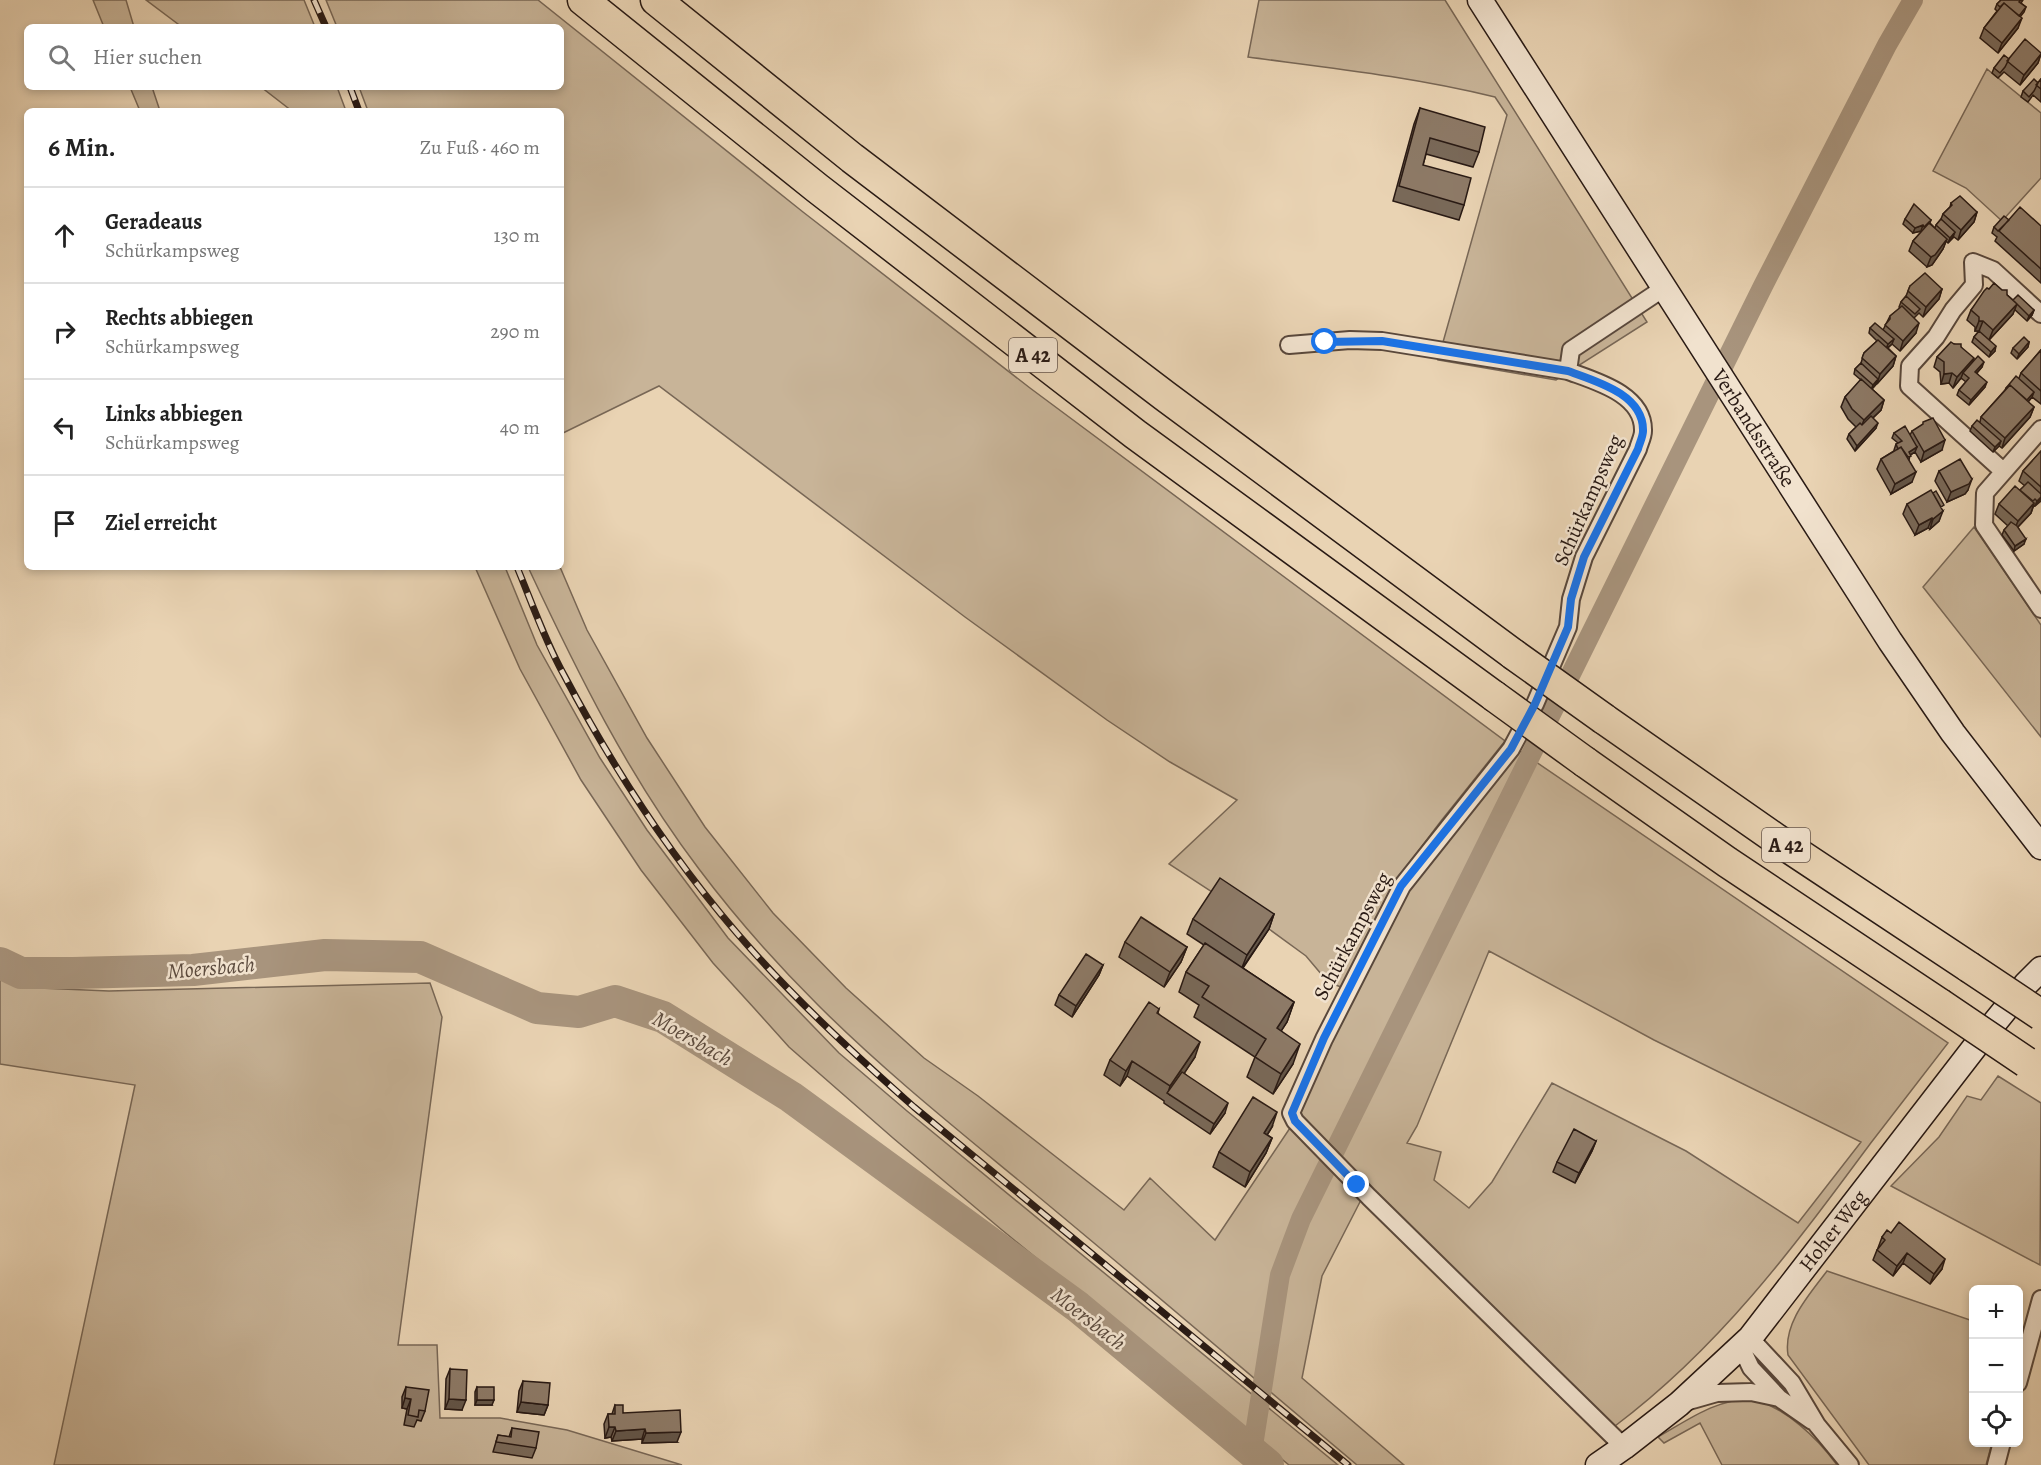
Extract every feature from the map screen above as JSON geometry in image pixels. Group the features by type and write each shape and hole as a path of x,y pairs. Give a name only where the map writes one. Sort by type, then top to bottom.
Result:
{"highway":[{"name":"A 42","path":"583,0 826,196 1135,434 1585,762 1727,862 2034,1067"},
{"name":"A 42","path":"656,0 881,180 1192,417 1513,654 1776,839 2041,1015"}],"main road":[{"name":"Verbandsstraße","path":"1480,0 1896,650 1953,733 2039,848"},
{"name":"Hoher Weg","path":"1598,1465 1678,1404 1746,1343 1974,1048 2041,969"}],"street":[{"path":"2003,471 1909,386 1910,366 1936,337 1953,309 1974,285 1973,262 1993,270 2041,314"},
{"path":"1568,371 1571,350 1664,288"},
{"name":"Schürkampsweg","path":"1289,345 1350,340 1382,341 1568,371 1596,381 1628,399 1639,414 1643,431 1638,449 1584,557 1571,599 1568,627 1535,704 1511,749 1401,886 1324,1038 1292,1113 1295,1121 1320,1148 1624,1447"},
{"path":"2041,429 1985,493 1984,525 2041,609"},
{"path":"2023,1368 2041,1299"},
{"path":"1746,1343 1751,1368 1779,1398 1817,1425"},
{"path":"1746,1343 1792,1383 1817,1425 1850,1465"},
{"path":"1678,1404 1717,1394 1751,1392 1779,1398"},
{"path":"1996,1465 2001,1447"}],"shaded area":[{"path":"93,0 126,0 133,24 103,24"},
{"path":"146,0 304,0 314,24 178,24"},
{"path":"326,0 538,0 803,212 1030,388 1505,741 1395,882 1341,987 1328,982 1306,956 1269,929 1169,864 1237,800 1170,762 1107,720 965,617 659,386 564,433 564,108 367,108 360,90 564,90 564,24 336,24"},
{"path":"1259,0 1445,0 1647,322 1556,380 1438,360 1507,115 1495,97 1465,90 1372,74 1248,57"},
{"path":"1987,69 2041,113 2041,178 2002,221 1966,188 1933,171"},
{"path":"131,90 153,90 159,108 139,108"},
{"path":"265,90 338,90 345,108 288,108"},
{"path":"1974,527 2041,625 2041,737 1923,587"},
{"path":"476,570 506,570 537,645 600,758 647,830 728,938 839,1053 1338,1465 1289,1465 1002,1230 789,1047 713,963 641,870 581,780 520,669"},
{"path":"529,570 561,570 587,630 647,738 705,827 773,913 846,988 924,1058 978,1096 1124,1210 1150,1178 1215,1240 1290,1128 1362,1198 1322,1276 1302,1378 1404,1465 1357,1465 906,1086 847,1033 756,939 713,887 674,834 627,761 566,646"},
{"path":"1517,749 1948,1043 1812,1221 1753,1294 1688,1363 1615,1426 1608,1422 1299,1116 1336,1031 1407,888","holes":["1489,951 1654,1040 1861,1142 1798,1223 1686,1151 1552,1083 1492,1182 1469,1208 1434,1180 1441,1152 1407,1143 1417,1126"]},
{"path":"0,976 39,988 109,991 430,983 442,1017 398,1345 437,1345 440,1418 500,1418 567,1430 682,1465 54,1465 135,1085 0,1064"},
{"path":"1998,1076 2041,1103 2040,1265 1891,1186 1939,1137 1967,1096 1981,1100"},
{"path":"1827,1271 1969,1320 1969,1447 1991,1447 1986,1465 1869,1465 1788,1355 1789,1332 1805,1300"},
{"path":"1753,1398 1778,1409 1800,1425 1837,1465 1722,1465 1700,1423 1664,1443 1658,1437 1715,1406"}],"building":[{"path":"2001,0 2021,0 2019,2 2026,7 2019,16 2004,3 2000,7 1997,4"},
{"path":"2004,3 2022,18 2002,43 1984,28"},
{"path":"2025,39 2041,54 2024,75 2007,61"},
{"path":"2004,55 2009,59 2000,73 1994,68"},
{"path":"2034,79 2038,83 2029,97 2023,91"},
{"path":"2041,79 2041,89 2036,85"},
{"path":"1420,108 1485,127 1479,152 1430,138 1423,165 1471,178 1464,205 1399,186"},
{"path":"1960,196 1977,212 1961,230 1943,214"},
{"path":"1914,204 1931,220 1924,227 1923,225 1915,228 1905,219"},
{"path":"2020,207 2041,226 2041,269 1999,231"},
{"path":"2004,216 2009,220 1998,231 1994,227"},
{"path":"1941,219 1955,232 1950,238 1936,225"},
{"path":"1929,223 1947,239 1931,257 1913,241"},
{"path":"1925,273 1942,289 1926,307 1908,291 1910,286"},
{"path":"1994,283 2002,290 2007,290 2007,295 2017,304 1993,330 1983,321 1979,321 1979,317 1971,310 1984,291"},
{"path":"2018,295 2034,310 2029,316 2013,300"},
{"path":"1906,296 1920,309 1915,314 1901,302"},
{"path":"1902,306 1919,323 1903,341 1885,325 1890,316"},
{"path":"1875,323 1894,339 1888,344 1870,328"},
{"path":"1979,331 1996,346 1991,352 1974,337"},
{"path":"2024,337 2029,342 2019,354 2013,348"},
{"path":"1878,340 1896,356 1880,374 1862,358 1864,353"},
{"path":"1951,342 1961,344 1961,347 1974,358 1957,377 1952,373 1944,374 1944,362 1937,357"},
{"path":"2041,350 2041,391 2021,373"},
{"path":"1978,356 1984,362 1975,372 1987,382 1971,400 1959,390 1969,378 1963,373"},
{"path":"1861,363 1878,379 1873,385 1855,369"},
{"path":"2016,376 2034,392 2027,400 2010,385 2006,389"},
{"path":"1861,379 1884,400 1864,420 1852,409 1845,397"},
{"path":"2010,385 2034,407 2005,438 1981,417"},
{"path":"1871,416 1878,423 1857,446 1849,434"},
{"path":"1933,418 1945,440 1924,452 1912,431 1923,422"},
{"path":"1977,420 2001,441 1995,447 1972,426"},
{"path":"1905,426 1917,447 1909,452 1911,456 1908,457 1901,447 1898,449 1896,444 1902,441 1894,433"},
{"path":"1901,447 1916,472 1895,484 1881,459"},
{"path":"2041,451 2041,487 2023,471"},
{"path":"1960,459 1972,479 1969,484 1951,492 1939,471"},
{"path":"2028,482 2041,494 2037,501 2035,499 2033,501 2020,490"},
{"path":"2015,486 2034,503 2018,521 1999,504"},
{"path":"1931,490 1943,511 1933,519 1919,525 1907,504"},
{"path":"1936,491 1944,505 1941,507 1933,493"},
{"path":"2011,522 2017,526 2026,539 2015,546 2004,530"},
{"path":"1220,878 1274,914 1247,955 1193,919"},
{"path":"1141,917 1187,947 1170,972 1125,942"},
{"path":"1205,943 1294,1002 1277,1028 1300,1044 1281,1074 1255,1057 1266,1039 1202,997 1209,986 1186,972"},
{"path":"1086,954 1103,965 1076,1006 1059,995"},
{"path":"1149,1002 1159,1009 1157,1013 1200,1042 1170,1086 1132,1061 1126,1071 1110,1060"},
{"path":"1182,1072 1228,1103 1214,1124 1167,1093"},
{"path":"1253,1097 1277,1112 1264,1133 1272,1138 1250,1172 1219,1152"},
{"path":"1574,1129 1596,1141 1579,1173 1557,1162"},
{"path":"1899,1222 1945,1259 1934,1274 1907,1253 1897,1266 1877,1250 1885,1240 1882,1237 1887,1230 1891,1233"},
{"path":"450,1369 467,1370 466,1400 449,1399"},
{"path":"523,1381 550,1383 548,1405 521,1402"},
{"path":"406,1387 429,1390 425,1411 419,1410 418,1417 408,1415 411,1399 405,1398"},
{"path":"477,1387 494,1387 494,1400 477,1400"},
{"path":"615,1405 623,1405 623,1413 680,1410 681,1432 646,1433 645,1429 616,1431 615,1427 609,1427 608,1414 615,1414"},
{"path":"512,1428 539,1432 536,1448 496,1442 498,1435 511,1437"}],"waterway":[{"path":"1252,1452 1280,1275 1301,1219 1763,286 1887,45 1913,0"},
{"name":"Moersbach","path":"0,963 21,973 73,973 193,970 325,955 420,957 537,1008 579,1012 615,1001 663,1017 791,1097 1078,1307 1268,1465"}],"railway":[{"path":"314,0 325,24"},
{"path":"351,90 358,108"},
{"path":"518,570 557,662 622,776 665,840 711,902 778,978 822,1023 914,1107 1348,1465"}],"route":[{"path":"1325,342 1382,341 1568,371 1596,381 1628,399 1639,414 1643,431 1638,449 1584,557 1571,599 1568,627 1535,704 1511,749 1401,886 1324,1038 1292,1113 1295,1121 1357,1185"}]}
